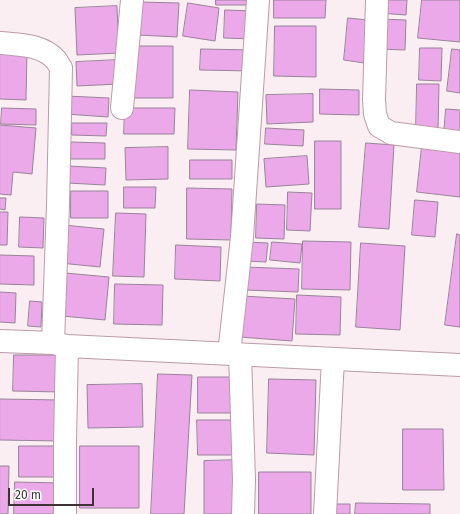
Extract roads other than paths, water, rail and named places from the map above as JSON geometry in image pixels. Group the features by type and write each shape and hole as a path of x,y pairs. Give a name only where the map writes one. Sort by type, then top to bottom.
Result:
{"street":[{"path":"122,108 132,0"},
{"path":"244,514 244,480 235,354 258,0"},
{"path":"377,0 374,100 375,114 380,126 391,133 460,142"},
{"path":"0,43 36,47 56,60 61,68 58,205 65,514"},
{"path":"0,341 460,365"},
{"path":"325,514 333,359"}]}
